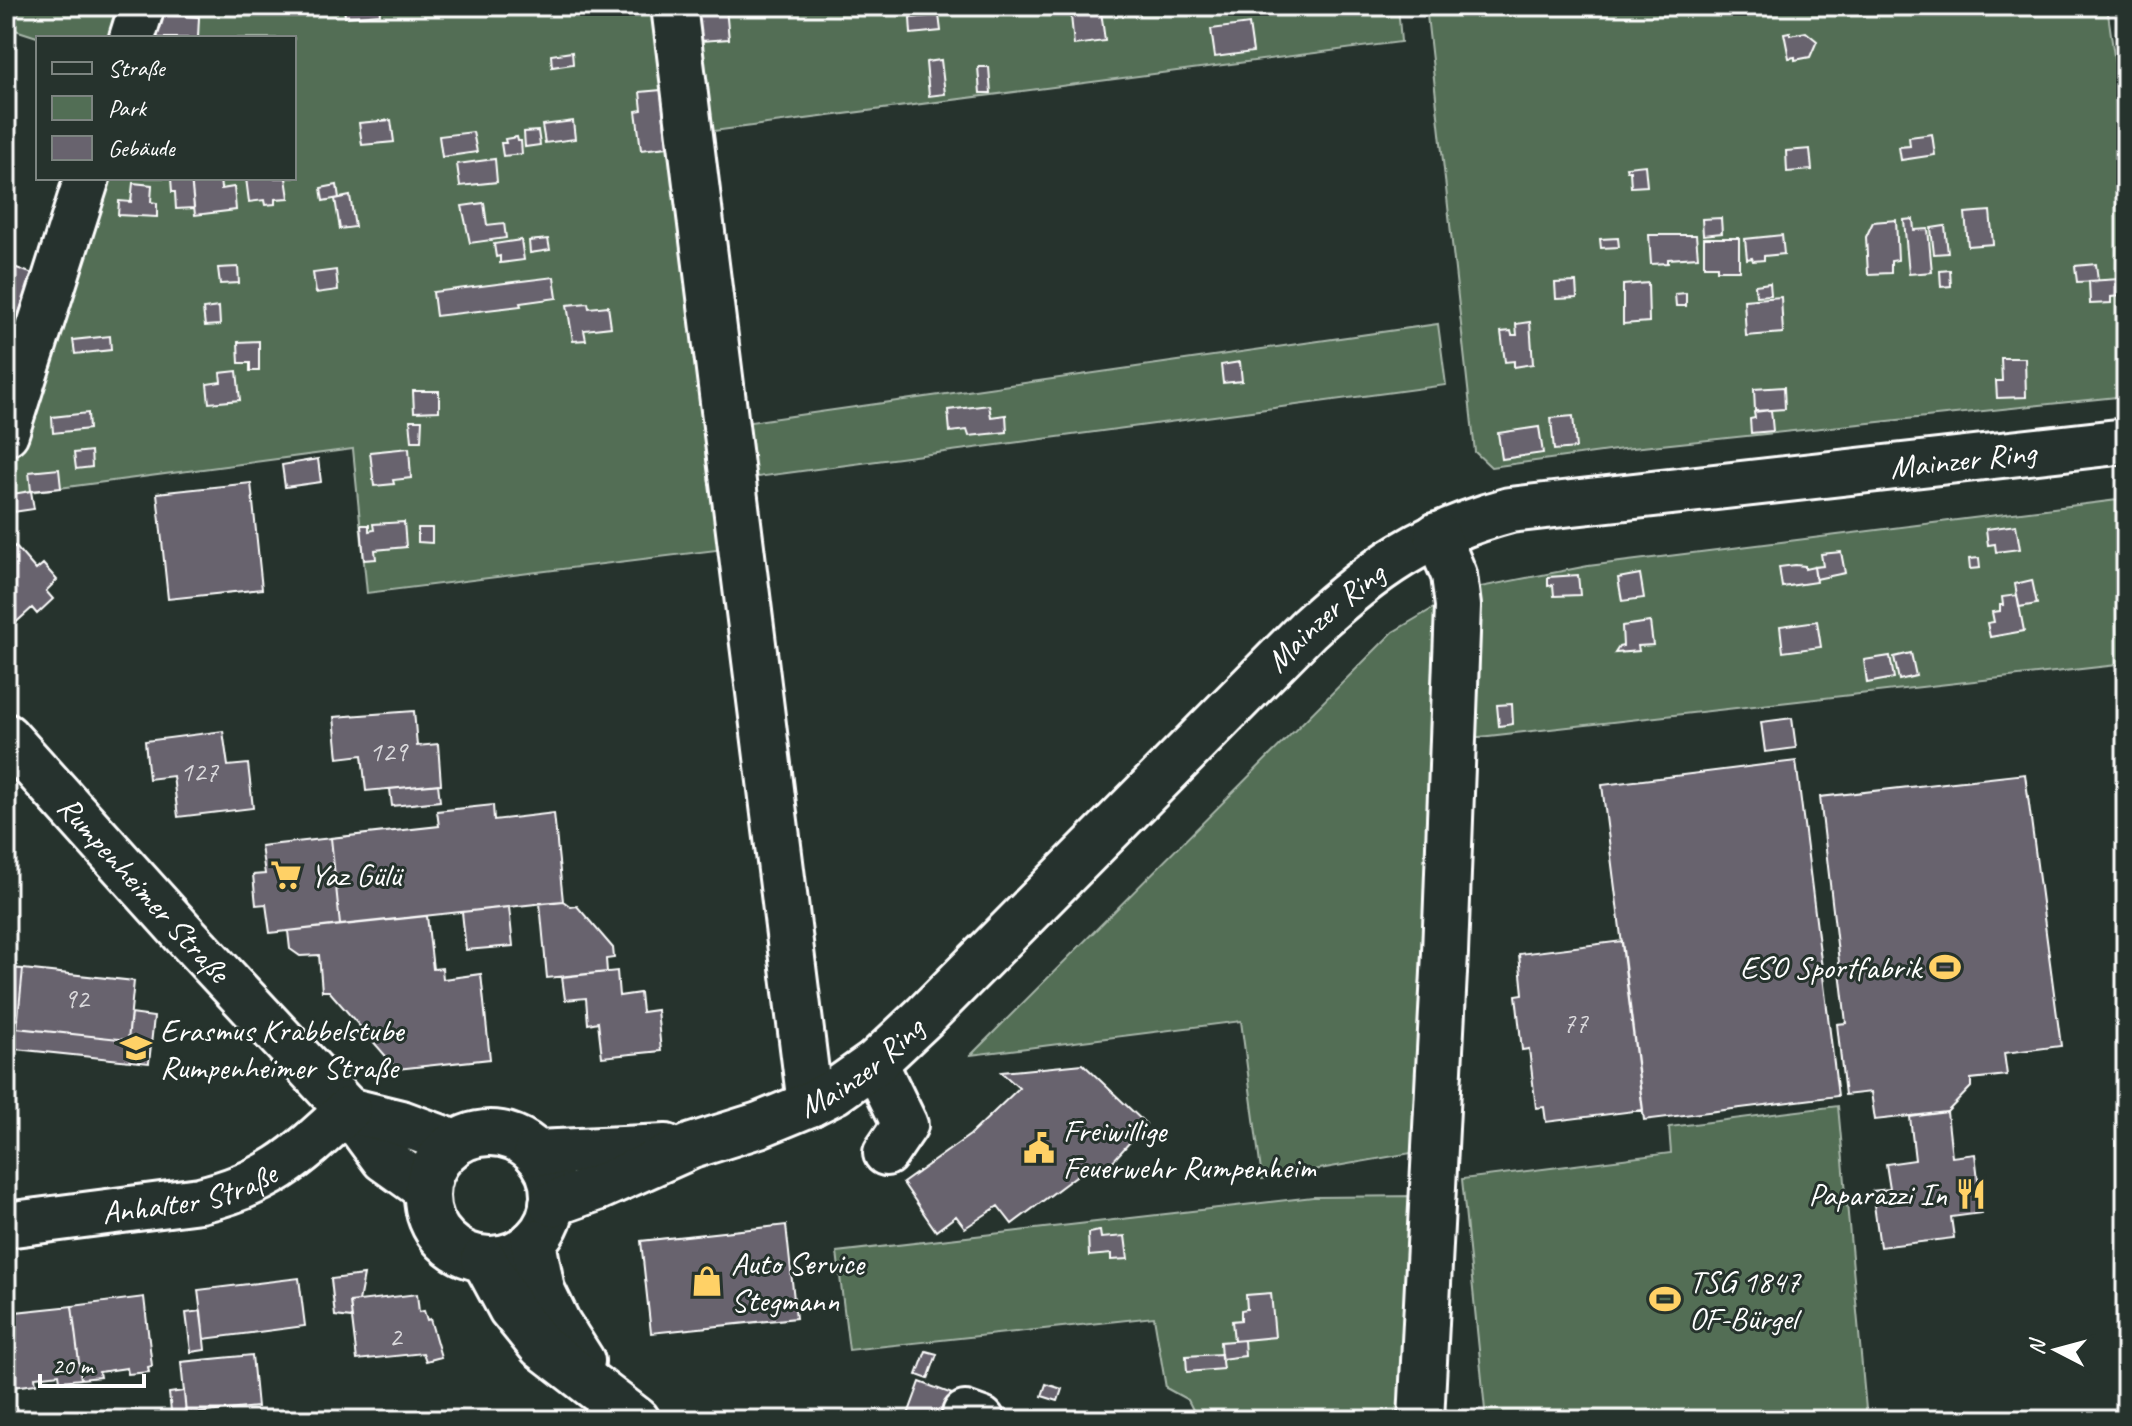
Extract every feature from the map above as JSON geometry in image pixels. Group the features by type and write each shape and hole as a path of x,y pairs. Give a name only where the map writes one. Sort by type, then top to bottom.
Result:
{"street":[{"path":"133,36 142,6"},
{"path":"674,6 810,1104"},
{"path":"6,433 86,180"},
{"name":"Mainzer Ring","path":"543,1223 600,1187 692,1146 759,1125 810,1104 834,1092 875,1063 1308,629 1376,569 1437,535 1481,517 1510,510 2126,441"},
{"path":"1421,1420 1445,953 1458,606 1454,575 1437,535"},
{"name":"Rumpenheimer Straße","path":"6,736 348,1110 384,1159 426,1189"},
{"path":"875,1063 905,1125 886,1153"},
{"path":"348,1110 401,1123 455,1143"},
{"name":"Anhalter Straße","path":"6,1225 200,1200 224,1194 267,1177 348,1110"},
{"path":"543,1223 514,1255 484,1259 458,1251 441,1236 430,1215 426,1189 436,1161 455,1143 472,1135 501,1133 528,1145 547,1168 552,1182 543,1223 542,1290 558,1323 599,1390"},
{"name":"Mainzer Ring","path":"536,1153 692,1146"},
{"path":"484,1259 511,1309 541,1346 637,1420"},
{"path":"964,1420 965,1414 982,1420"}],"green space":[{"path":"6,6 1398,6 1401,42 682,135 733,548 367,593 353,449 6,495 6,475 99,180 296,180 296,36 36,37 6,27"},
{"path":"1426,6 2107,6 2120,99 2126,99 2126,396 1623,449 1491,467 1475,452"},
{"path":"1438,324 1446,385 750,478 743,423"},
{"path":"2126,499 2126,664 1461,739 1470,589 1588,566"},
{"path":"1437,606 1423,1151 1262,1179 1241,1021 971,1055 1393,632"},
{"name":"TSG 1847 OF-Bürgel","path":"1838,1106 1867,1420 1486,1420 1462,1179 1671,1153 1669,1127"},
{"path":"1421,1196 1411,1420 1198,1420 1188,1400 1166,1388 1154,1317 849,1350 837,1252 1313,1197"}],"building":[{"path":"344,6 379,6 380,14 345,17"},
{"path":"491,6 524,6 524,9 491,12"},
{"path":"700,6 726,8 729,39 700,41 697,12 701,12"},
{"path":"1070,6 1123,8 1101,11 1105,41 1074,45"},
{"path":"1234,6 1271,6 1271,10 1235,13"},
{"path":"1590,6 1643,6 1643,7 1591,13"},
{"path":"153,14 199,17 198,36 151,36"},
{"path":"939,15 941,31 911,34 910,18"},
{"path":"1249,24 1253,52 1215,57 1211,29"},
{"path":"1790,32 1790,35 1806,32 1817,41 1810,57 1789,58 1784,33"},
{"path":"572,52 573,64 552,67 551,55"},
{"path":"941,60 945,94 929,96 926,62"},
{"path":"978,67 989,67 991,93 980,93"},
{"path":"672,89 674,111 663,112 667,147 641,150 636,111 642,110 640,92"},
{"path":"391,120 394,142 362,145 359,123"},
{"path":"573,121 575,139 545,143 542,125"},
{"path":"538,131 540,145 525,147 524,132"},
{"path":"473,132 477,152 442,157 439,136"},
{"path":"1932,134 1935,155 1901,160 1899,147 1910,146 1909,137"},
{"path":"517,137 521,141 522,154 503,156 501,143"},
{"path":"1810,149 1812,170 1787,172 1786,151"},
{"path":"6,151 17,155 9,176 6,175"},
{"path":"495,159 497,182 460,186 457,164"},
{"path":"1645,165 1647,186 1631,187 1630,171 1626,167"},
{"path":"171,180 191,180 194,208 176,209 175,192 172,192"},
{"path":"191,180 220,180 221,189 234,187 236,210 195,215"},
{"path":"246,180 286,180 289,198 275,199 275,204 265,205 264,200 249,202"},
{"path":"133,183 152,185 151,202 157,203 157,217 118,215 119,201 131,202"},
{"path":"337,185 339,198 323,201 321,188"},
{"path":"350,196 355,227 340,229 335,199"},
{"path":"484,203 487,225 504,223 506,238 470,243 462,206"},
{"path":"1990,211 1993,244 1968,246 1965,213"},
{"path":"1721,218 1722,233 1703,235 1702,219"},
{"path":"1913,219 1914,230 1928,229 1932,272 1909,274 1904,220"},
{"path":"1896,220 1898,260 1891,261 1891,273 1868,274 1866,237 1873,222"},
{"path":"1945,226 1948,253 1934,254 1931,228"},
{"path":"1649,235 1696,235 1698,257 1668,259 1668,263 1651,264"},
{"path":"1782,235 1784,254 1764,256 1764,260 1747,259 1745,239"},
{"path":"1618,238 1619,247 1601,248 1600,239"},
{"path":"1704,238 1739,238 1739,270 1717,270 1717,266 1704,266"},
{"path":"548,239 550,250 530,253 529,241"},
{"path":"521,240 524,260 500,263 494,244"},
{"path":"6,264 33,274 6,349"},
{"path":"2096,264 2098,281 2077,282 2075,266"},
{"path":"238,267 239,283 220,284 218,268"},
{"path":"336,270 338,290 316,293 313,273"},
{"path":"1950,270 1951,286 1941,287 1940,271"},
{"path":"554,277 557,298 520,303 521,306 436,316 433,292"},
{"path":"2119,279 2120,296 2111,297 2111,303 2090,304 2089,281"},
{"path":"1576,282 1577,298 1556,299 1555,283"},
{"path":"1648,283 1649,322 1623,324 1623,285"},
{"path":"1770,283 1771,295 1756,296 1755,285"},
{"path":"1686,293 1686,306 1676,306 1675,294"},
{"path":"1781,297 1783,333 1746,336 1744,300"},
{"path":"588,303 589,308 608,306 611,327 584,330 586,340 573,341 567,305"},
{"path":"219,307 220,325 205,326 203,309"},
{"path":"1530,322 1533,364 1514,367 1514,361 1505,362 1501,332 1511,331 1512,335 1517,335 1516,324"},
{"path":"110,336 111,350 75,354 73,340"},
{"path":"259,341 259,371 250,371 250,363 239,363 238,342"},
{"path":"2001,358 2025,358 2026,397 1997,398 1996,381 2002,381"},
{"path":"1240,362 1242,381 1223,383 1221,365"},
{"path":"237,371 240,400 209,403 207,384 221,382 220,373"},
{"path":"1784,387 1785,409 1755,411 1754,389"},
{"path":"413,391 439,391 439,411 414,412"},
{"path":"989,405 991,417 1006,415 1007,432 969,436 967,430 950,432 948,410"},
{"path":"1771,410 1773,431 1751,433 1750,419 1755,418 1754,412"},
{"path":"88,413 89,429 53,433 52,417"},
{"path":"1573,416 1576,448 1554,450 1551,418"},
{"path":"410,420 422,420 421,441 412,441"},
{"path":"1539,427 1543,453 1502,459 1498,433"},
{"path":"409,448 411,478 374,486 370,452"},
{"path":"91,451 92,467 76,469 74,453"},
{"path":"318,459 321,482 285,487 282,465"},
{"path":"59,469 61,488 31,491 29,472"},
{"path":"251,483 262,589 168,599 157,493"},
{"path":"31,491 34,509 6,513 6,495"},
{"path":"404,522 406,547 375,550 376,559 364,560 361,525 369,525 369,531 374,530 373,524"},
{"path":"2016,525 2020,549 1996,552 1995,544 1988,545 1986,529"},
{"path":"418,528 432,528 432,543 418,542"},
{"path":"15,546 36,570 43,564 57,580 46,591 53,599 37,614 32,608 11,627 6,621 6,555"},
{"path":"1841,552 1845,573 1816,579 1814,567 1823,566 1821,554"},
{"path":"1979,558 1980,568 1970,569 1969,559"},
{"path":"1805,566 1805,569 1814,567 1816,582 1782,587 1779,567"},
{"path":"1640,574 1644,598 1622,601 1618,578"},
{"path":"1578,575 1580,595 1554,596 1553,585 1548,586 1548,577"},
{"path":"2032,580 2037,604 2019,607 2015,584"},
{"path":"2017,595 2024,631 1990,637 1987,623 1994,622 1992,612 2000,611 2002,597"},
{"path":"1817,621 1821,647 1783,652 1780,626"},
{"path":"1650,622 1653,645 1638,646 1639,651 1615,653 1623,646 1622,626"},
{"path":"1911,653 1916,676 1899,680 1894,657"},
{"path":"1890,656 1894,678 1867,683 1864,660"},
{"path":"1512,704 1513,724 1499,726 1497,705"},
{"path":"414,711 417,746 438,744 441,784 366,791 362,755 338,758 334,717"},
{"path":"1792,718 1796,748 1765,752 1761,722"},
{"path":"223,731 228,766 248,764 253,808 178,817 173,776 149,779 145,741"},
{"path":"1796,761 1838,1096 1644,1120 1602,785"},
{"name":"ESO Sportfabrik","path":"2025,774 2061,1046 2004,1053 2007,1075 1971,1079 1971,1087 1947,1112 1875,1120 1871,1092 1845,1095 1837,1024 1846,1023 1820,797"},
{"path":"438,784 440,801 392,806 390,789"},
{"path":"493,805 494,820 554,813 563,901 340,925 331,838 439,826 437,811"},
{"path":"331,838 340,925 270,933 266,904 256,905 253,875 265,874 261,846"},
{"path":"563,901 571,907 577,906 613,948 614,958 606,959 607,972 547,978 540,903"},
{"path":"509,907 513,946 466,950 462,912"},
{"path":"427,916 433,969 442,968 443,979 481,974 490,1059 397,1069 329,991 322,991 319,955 300,956 290,949 288,931"},
{"path":"1622,941 1643,1110 1546,1122 1544,1107 1536,1108 1529,1049 1522,1050 1516,995 1523,994 1519,954"},
{"path":"6,968 23,969 17,1028 6,1027"},
{"path":"23,969 134,981 128,1040 17,1028"},
{"path":"617,971 619,996 640,993 642,1012 657,1010 661,1051 602,1057 598,1022 588,1024 586,998 565,1000 562,977"},
{"path":"131,1014 154,1017 149,1063 6,1048 6,1027 128,1040"},
{"name":"Freiwillige Feuerwehr Rumpenheim","path":"1083,1064 1146,1124 1106,1169 1096,1161 1012,1224 998,1206 965,1228 956,1216 936,1231 903,1183 970,1135 1019,1088 1001,1072"},
{"path":"1947,1112 1952,1157 1975,1154 1982,1213 1951,1217 1954,1238 1880,1247 1872,1191 1890,1189 1886,1164 1915,1160 1910,1117"},
{"path":"786,1225 796,1318 651,1333 641,1241"},
{"path":"1100,1231 1101,1238 1125,1236 1128,1259 1111,1260 1111,1254 1089,1256 1088,1233"},
{"path":"364,1275 359,1301 350,1302 352,1318 335,1316 331,1279"},
{"path":"299,1278 305,1326 204,1339 198,1290"},
{"path":"1271,1293 1275,1337 1234,1341 1232,1321 1241,1320 1241,1310 1247,1309 1246,1295"},
{"path":"417,1294 419,1312 424,1311 427,1320 430,1319 441,1357 426,1361 423,1353 357,1360 350,1302"},
{"path":"144,1297 152,1366 148,1367 149,1372 128,1374 127,1368 99,1372 100,1377 81,1379 72,1306"},
{"path":"72,1306 81,1379 60,1381 59,1374 35,1377 36,1384 12,1387 6,1364 6,1313"},
{"path":"201,1311 205,1350 191,1352 186,1313"},
{"path":"1244,1340 1245,1356 1221,1359 1220,1342"},
{"path":"926,1351 937,1354 928,1379 917,1375"},
{"path":"1221,1354 1223,1369 1187,1372 1186,1356"},
{"path":"252,1355 257,1407 186,1414 181,1362"},
{"path":"920,1382 955,1395 946,1420 906,1420"},
{"path":"1046,1384 1062,1389 1058,1401 1042,1396"},
{"path":"184,1391 186,1414 191,1413 192,1420 172,1420 169,1393"},
{"path":"450,1412 451,1416 463,1415 463,1420 372,1420"}],"place":[{"name":"Yaz Gülü","path":"286,875"},
{"name":"ESO Sportfabrik","path":"1945,967"},
{"name":"Erasmus Krabbelstube Rumpenheimer Straße","path":"136,1048"},
{"name":"Freiwillige Feuerwehr Rumpenheim","path":"1039,1148"},
{"name":"Paparazzi In","path":"1971,1194"},
{"name":"Auto Service Stegmann","path":"707,1281"},
{"name":"TSG 1847 OF-Bürgel","path":"1665,1299"}]}
